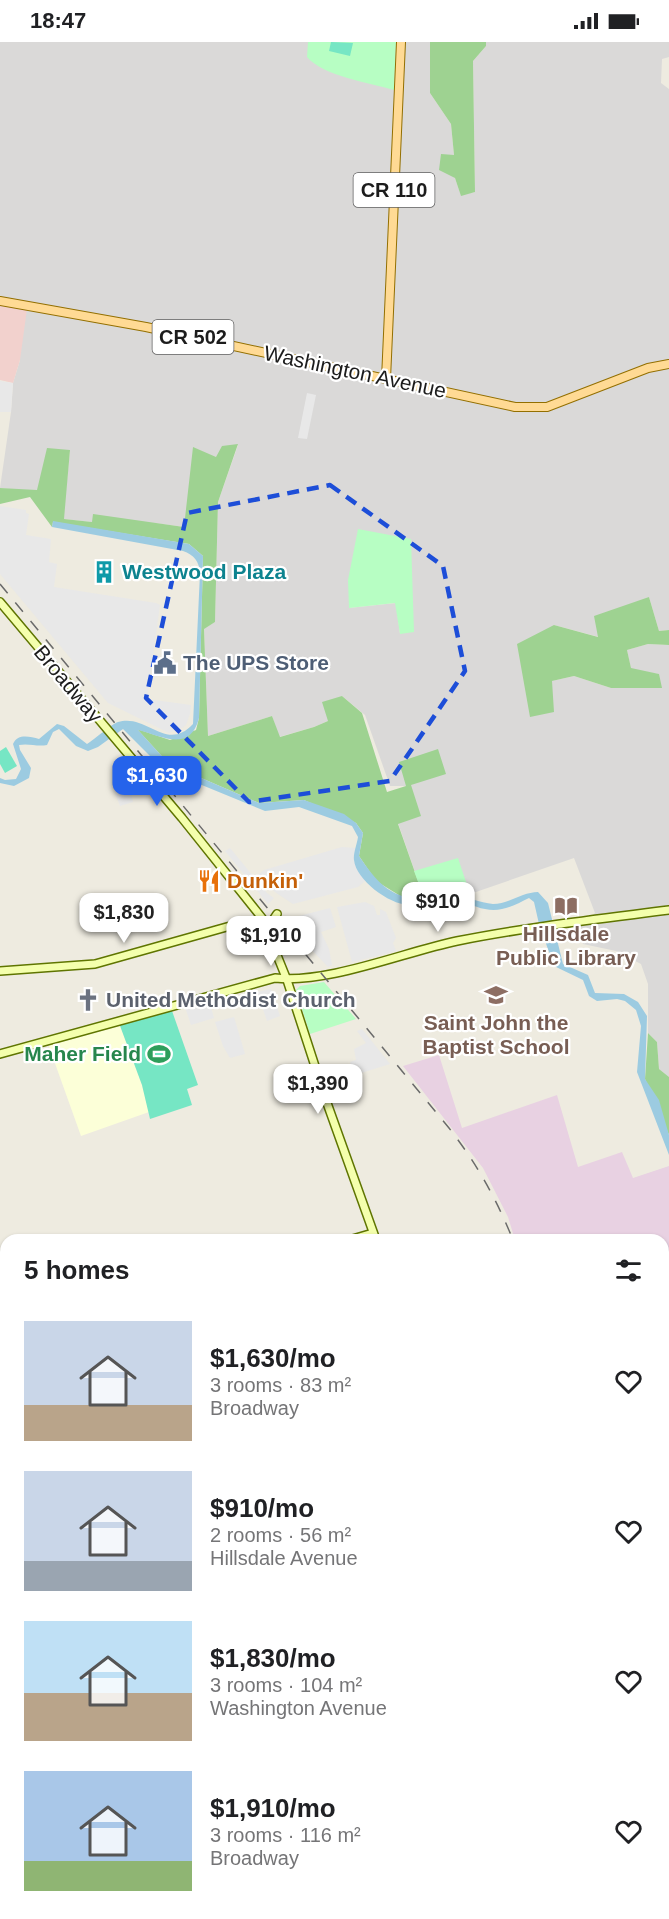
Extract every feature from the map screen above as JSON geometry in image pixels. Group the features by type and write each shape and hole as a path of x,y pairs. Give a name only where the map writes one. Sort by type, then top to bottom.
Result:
{"main road":[{"name":"CR 110","path":"386,379 401,42"},
{"name":"Washington Avenue","path":"0,301 146,327 515,407 541,408 555,405 648,368 669,364"}],"street":[{"name":"Broadway","path":"0,602 182,818 254,907 264,923 287,980 373,1233"},
{"path":"248,921 254,907"},
{"path":"0,1054 275,978 287,980 329,974 456,941 669,910"},
{"path":"269,934 271,923 277,914"},
{"path":"0,971 95,964 248,921 264,923"}],"highlighted area":[{"path":"330,485 443,566 465,671 390,781 249,802 146,698 187,513"}],"shaded area":[{"path":"0,42 430,42 430,93 451,124 454,155 441,155 455,178 461,195 475,192 473,61 486,46 486,42 669,42 669,57 662,59 661,83 669,89 669,630 659,631 649,597 599,637 554,625 552,681 574,676 611,688 658,674 631,669 627,650 648,644 669,645 669,1077 659,1069 657,1042 648,1033 648,984 641,964 616,951 583,944 580,927 595,913 574,858 470,894 462,896 445,894 424,898 398,823 406,786 390,786 365,715 342,696 328,721 314,727 279,737 272,716 208,736 204,628 215,622 218,502 238,445 216,458 194,448 185,527 154,523 63,519 70,451 38,492 0,488 13,383 20,360 0,305","holes":["411,539 400,634 396,603 349,608"]},
{"path":"0,305 27,309 20,360 13,383 0,380"},
{"path":"0,381 13,383 11,412 0,412"},
{"path":"307,393 316,395 307,439 298,438"},
{"path":"0,506 26,510 29,514 26,535 51,539 49,562 57,564 54,587 160,605 147,699 191,705 186,725 169,733 108,703 0,574"},
{"path":"128,782 133,802 120,806 112,785"},
{"path":"342,847 356,848 354,860 365,881 358,887 293,904 275,892 258,875 264,870"},
{"path":"230,848 267,893 274,898 268,904 225,851"},
{"path":"365,902 374,906 377,915 380,915 380,909 386,912 396,938 393,943 396,951 352,962 337,907"},
{"path":"330,908 336,927 321,932 329,949 332,965 328,967 286,923 295,917"},
{"path":"271,989 280,1016 267,1021 257,992"},
{"path":"208,997 214,1018 191,1025 184,1004"},
{"path":"234,1017 245,1054 230,1058 223,1046 215,1022"},
{"path":"119,1023 142,1085 149,1112 81,1136 47,1041"},
{"path":"362,1029 390,1064 355,1075 350,1062 356,1060 354,1049 366,1043 357,1031"},
{"path":"439,1055 462,1128 557,1095 578,1167 622,1152 633,1178 669,1166 669,1234 513,1234 508,1217 483,1168 403,1066"}],"green space":[{"path":"308,42 396,42 394,90 335,74 314,64 307,57"},
{"path":"331,42 353,43 350,56 329,51"},
{"path":"430,42 486,42 486,46 473,61 475,192 461,196 455,178 439,170 441,154 454,155 451,124 430,93"},
{"path":"238,444 218,502 215,622 204,629 208,736 272,716 280,737 314,727 328,721 322,702 342,696 362,713 387,792 406,786 399,762 438,749 446,774 411,785 421,816 398,824 424,898 402,897 376,881 359,856 363,833 356,823 304,800 259,803 169,764 137,729 170,740 196,730 199,718 203,556 189,544 53,522 52,527 30,497 0,504 0,488 37,490 47,448 70,450 64,519 92,522 93,514 184,527 193,447 216,457 222,446"},
{"path":"358,529 411,539 414,632 400,634 395,603 349,608 348,580"},
{"path":"649,597 659,631 669,630 669,645 648,644 627,650 631,668 659,674 662,688 611,688 574,676 552,681 554,712 530,717 517,644 554,625 598,637 594,616"},
{"path":"6,747 17,766 5,773 0,764 0,751"},
{"path":"458,858 470,894 462,896 445,894 424,898 414,871"},
{"path":"324,982 356,1019 310,1034 296,990 300,986"},
{"name":"Maher Field","path":"171,1008 198,1085 187,1089 192,1105 150,1119 142,1085 119,1023"},
{"path":"648,1033 657,1042 659,1069 669,1077 669,1135 645,1079"}],"water":[{"path":"53,521 189,544 203,556 199,718 195,729 182,739 165,738 138,730 169,764 259,803 304,800 344,814 356,823 363,833 359,856 379,881 394,893 413,898 453,895 493,904 538,892 548,903 563,964 588,975 595,993 624,994 638,1002 647,1016 645,1079 659,1100 669,1135 669,1155 637,1072 641,1026 636,1010 625,1001 617,999 597,1001 589,996 583,980 554,966 534,902 529,898 508,908 497,910 454,900 424,905 400,904 375,890 356,868 354,858 358,837 352,826 299,807 265,811 192,781 155,761 123,729 98,747 88,751 76,746 59,729 53,732 47,745 19,745 31,768 29,778 14,786 0,783 0,778 16,779 21,769 13,744 15,741 24,737 39,739 57,724 64,726 87,744 118,722 138,723 165,734 174,735 183,732 193,724 200,573 195,559 183,551 52,527"}],"railway":[{"path":"0,584 449,1128 485,1182 510,1234"}],"place":[{"name":"Westwood Plaza","path":"104,572"},
{"name":"The UPS Store","path":"165,663"},
{"name":"Dunkin'","path":"209,881"},
{"name":"Hillsdale Public Library","path":"566,906"},
{"name":"Saint John the Baptist School","path":"496,995"},
{"name":"United Methodist Church","path":"88,1000"},
{"name":"Maher Field","path":"159,1054"}]}
